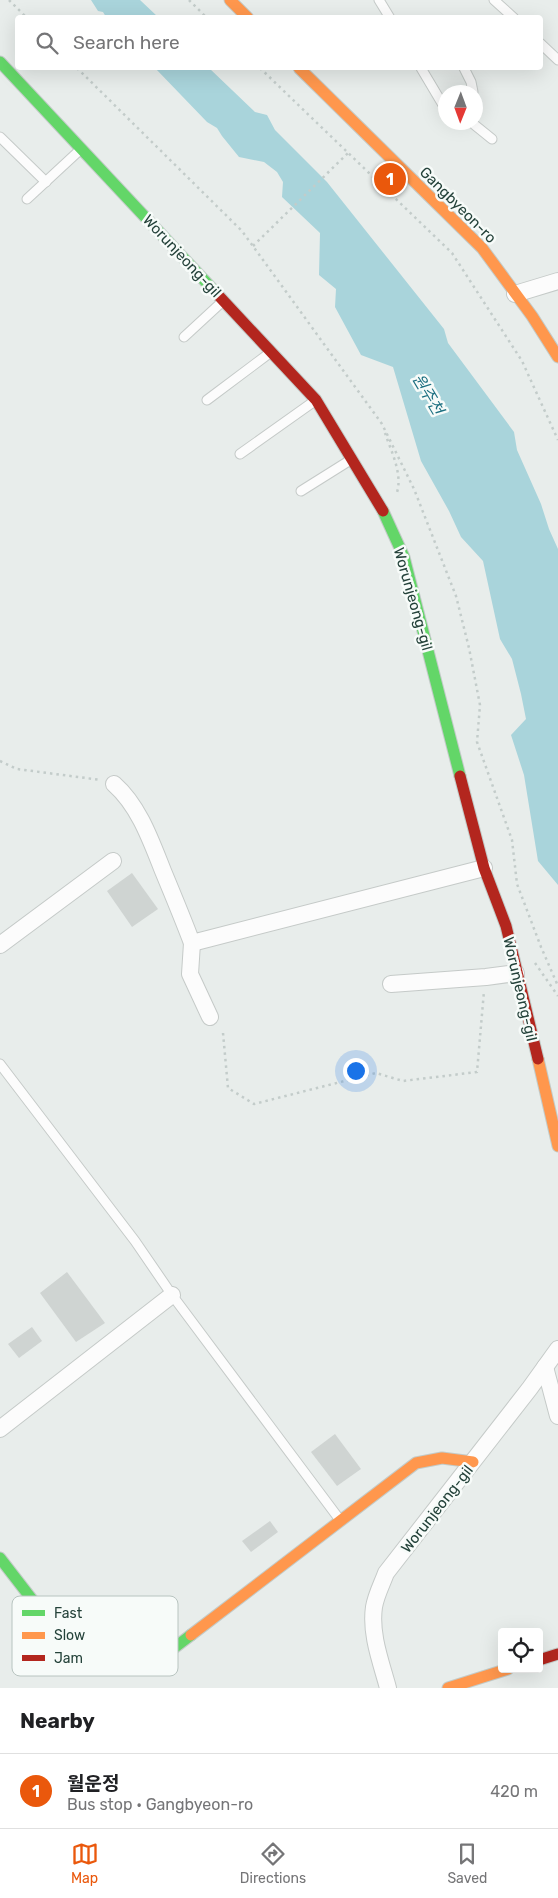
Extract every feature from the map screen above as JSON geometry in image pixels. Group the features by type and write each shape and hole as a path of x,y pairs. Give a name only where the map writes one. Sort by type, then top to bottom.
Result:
{"street":[{"path":"230,0 245,15"},
{"name":"Worunjeong-gil","path":"0,62 316,400 387,517 404,557 484,868 506,926 558,1146"},
{"name":"Gangbyeon-ro","path":"301,70 482,248 532,316 558,357"},
{"path":"515,294 558,281"},
{"path":"114,784 124,793 154,848 192,943 190,974 210,1017"},
{"path":"2,940 113,861"},
{"path":"192,943 484,868"},
{"path":"391,984 516,973"},
{"path":"0,1429 172,1294"},
{"name":"Worunjeong-gil","path":"388,1688 375,1641 374,1628 374,1606 386,1573 558,1349"},
{"path":"545,1367 558,1416"},
{"path":"178,1645 416,1463 442,1458 473,1462"},
{"path":"0,1558 29,1596"},
{"path":"543,1659 558,1654"},
{"path":"448,1688 498,1672"}],"lane":[{"path":"379,0 388,15"},
{"path":"500,2 511,15"},
{"path":"543,46 558,60"},
{"path":"422,70 438,97"},
{"path":"465,70 472,85"},
{"path":"481,130 492,139"},
{"path":"0,137 46,182"},
{"path":"27,199 81,149"},
{"path":"184,337 223,301"},
{"path":"207,400 271,352"},
{"path":"240,454 316,400"},
{"path":"301,491 352,459"},
{"path":"0,1064 135,1241 172,1294 340,1520"}],"path":[{"path":"9,0 24,15"},
{"path":"189,0 204,15"},
{"path":"262,70 452,253 522,361 558,440"},
{"path":"253,246 349,152"},
{"path":"382,424 397,470 399,488 387,517"},
{"path":"0,761 17,770 98,779 114,784"},
{"path":"223,1033 228,1088 254,1104 376,1074 403,1081 477,1072 486,977"}],"water":[{"path":"91,0 140,0 156,15 105,15 103,12 98,11"},
{"name":"원주천","path":"157,70 211,70 255,112 267,115 275,130 327,182 444,329 448,343 514,432 517,450 541,504 558,549 558,885 538,861 524,775 511,735 526,719 512,659 500,639 483,561 461,537 421,461 393,367 361,355 335,307 336,289 319,275 320,233 282,197 283,182 277,172 264,162 239,157 217,128 207,122"}],"building":[{"path":"132,873 158,909 132,927 107,891"},
{"path":"67,1272 105,1323 76,1342 40,1293"},
{"path":"32,1327 42,1341 19,1358 8,1344"},
{"path":"335,1434 361,1469 337,1486 311,1452"},
{"path":"270,1521 278,1532 251,1552 242,1541"}],"traffic: fast":[{"path":"0,62 218,295"},
{"path":"383,511 404,557 460,776"},
{"path":"0,1558 29,1596"},
{"path":"178,1645 191,1635"}],"traffic: slow":[{"path":"230,0 245,15"},
{"path":"301,70 482,248 532,316 558,357"},
{"path":"538,1059 558,1146"},
{"path":"191,1635 416,1463 442,1458 473,1462"},
{"path":"448,1688 498,1672"}],"traffic: jam":[{"path":"218,295 316,400 383,511"},
{"path":"460,776 484,868 506,926 538,1059"},
{"path":"543,1659 558,1654"}],"place":[{"name":"월운정","path":"390,179"}]}
